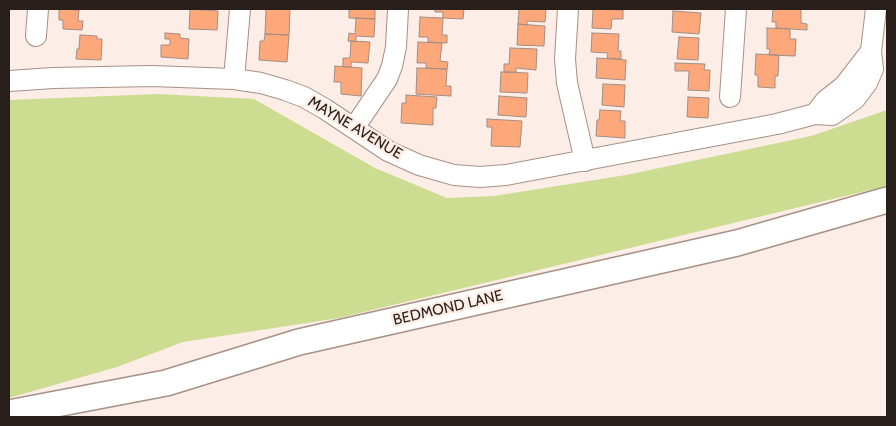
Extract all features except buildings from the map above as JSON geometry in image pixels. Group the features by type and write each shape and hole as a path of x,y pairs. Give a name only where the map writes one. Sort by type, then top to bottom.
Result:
{"street":[{"path":"36,36 38,9"},
{"path":"234,79 240,9"},
{"path":"354,128 387,80 396,47 398,9"},
{"path":"568,9 565,59 567,83 584,161"},
{"path":"730,97 736,9"},
{"name":"MAYNE AVENUE","path":"9,81 152,76 234,79 261,83 298,95 326,109 388,151 419,165 454,175 506,176 776,124 815,114 825,101 844,86 871,51 876,9"},
{"name":"BEDMOND LANE","path":"9,413 166,383 299,342 737,242 887,200"}],"green space":[{"path":"158,94 254,99 375,168 447,198 494,196 626,175 811,136 887,110 887,186 339,318 183,342 117,367 9,398 9,100"}]}
